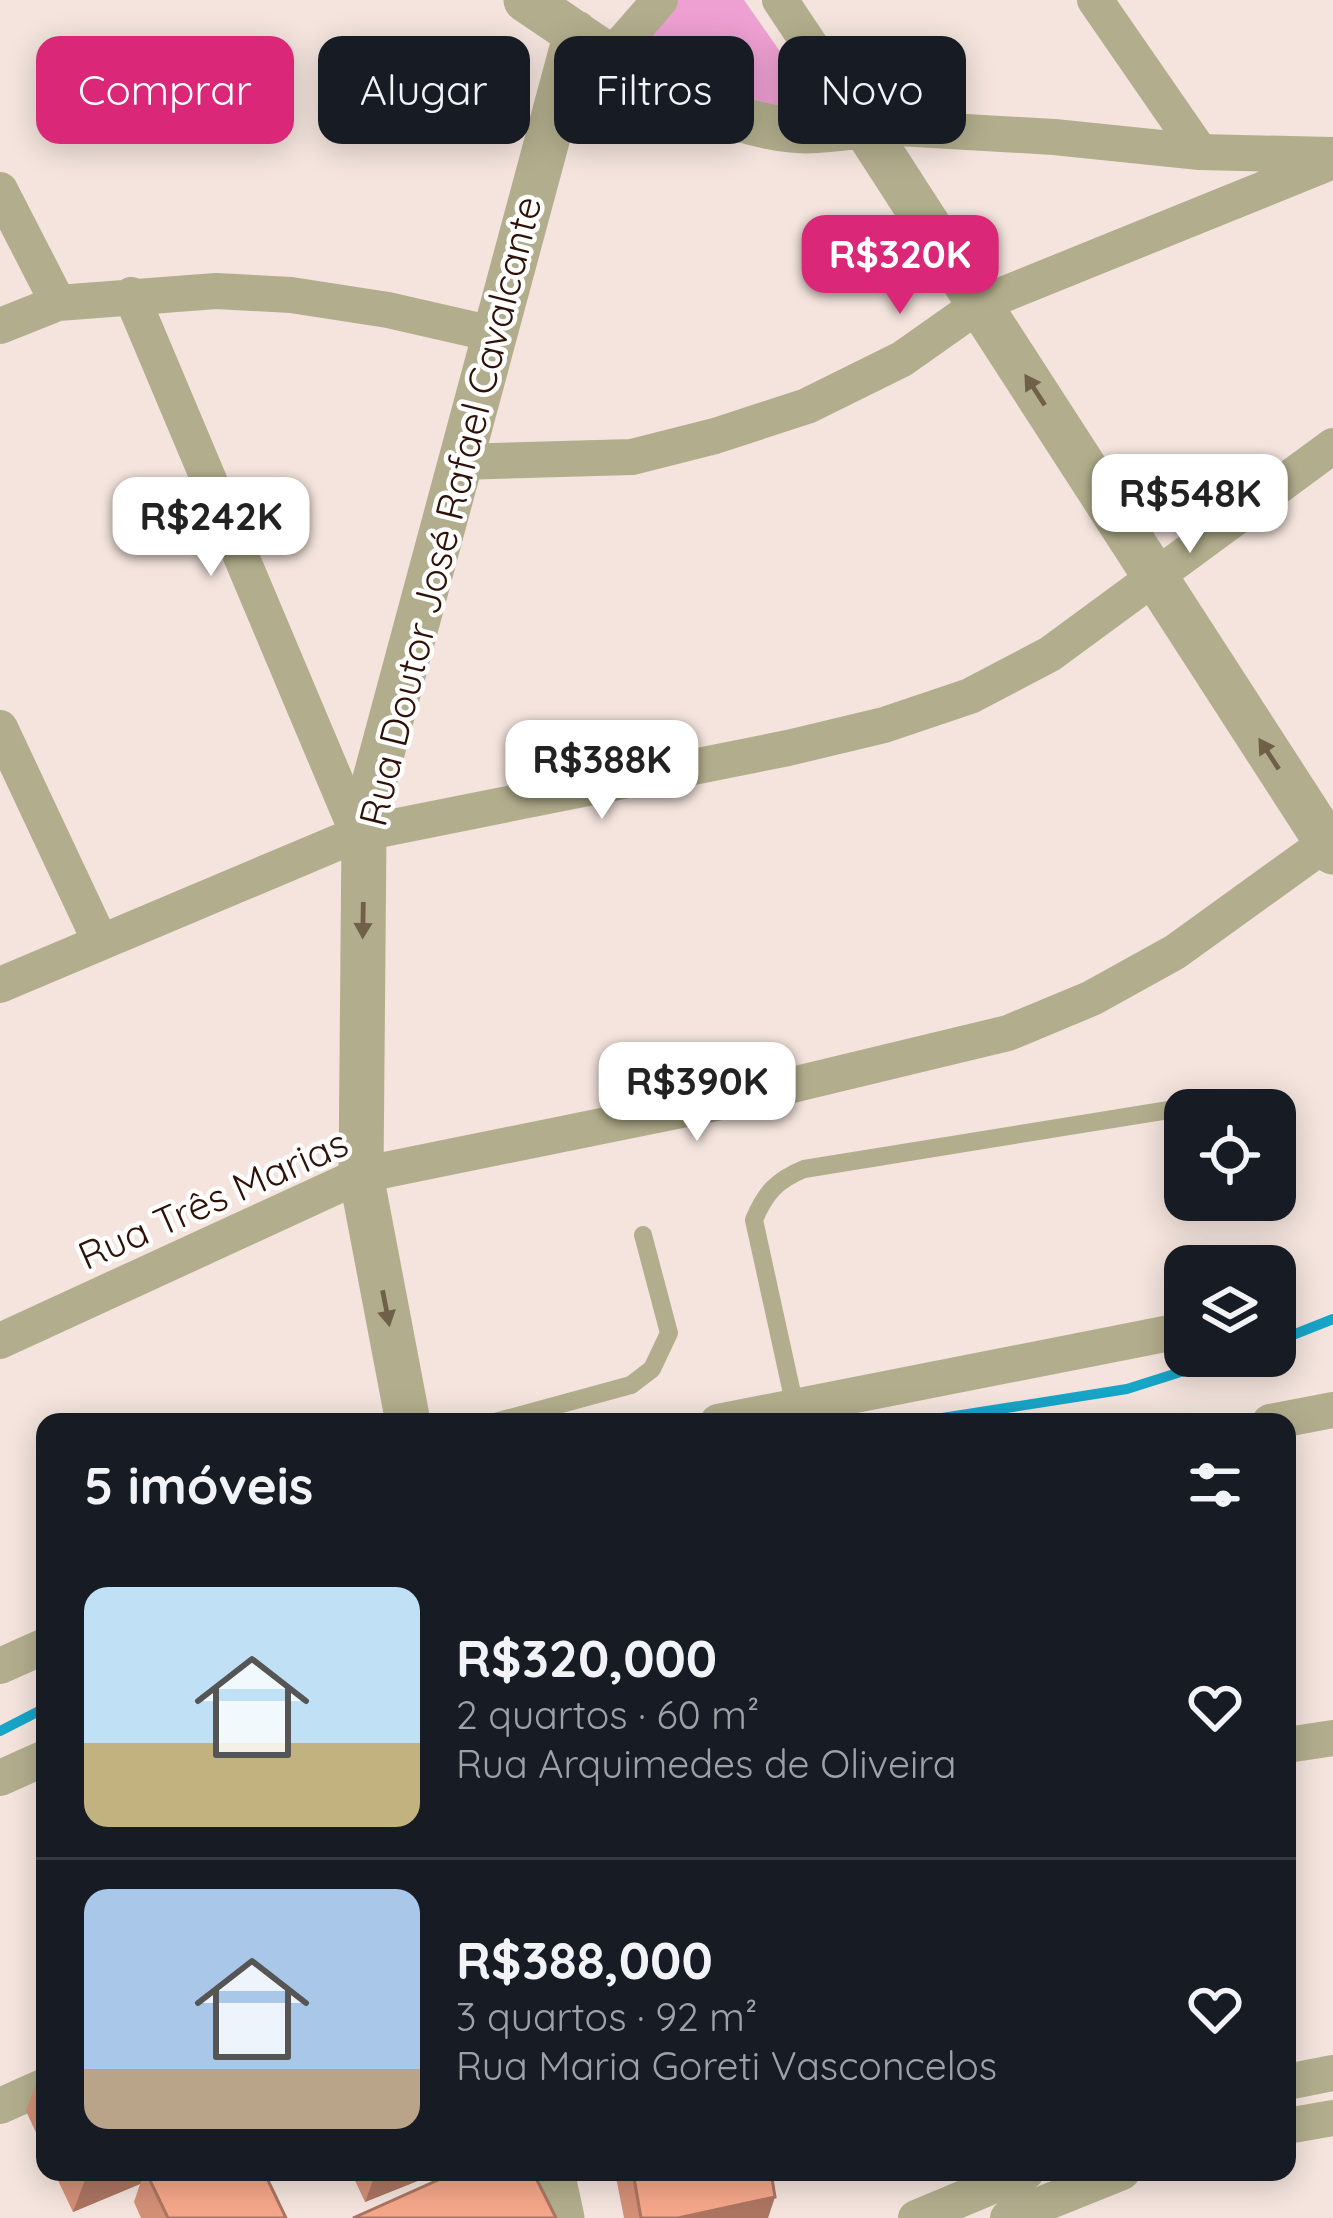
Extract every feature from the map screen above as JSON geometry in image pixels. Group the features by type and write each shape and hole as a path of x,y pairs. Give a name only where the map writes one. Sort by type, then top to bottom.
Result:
{"street":[{"path":"526,0 580,36"},
{"path":"606,36 660,0"},
{"path":"780,0 804,36"},
{"path":"1095,0 1200,152"},
{"path":"966,132 1333,158"},
{"name":"Rua Doutor José Rafael Cavalcante","path":"406,1413 361,1175 361,833 493,334 559,144"},
{"path":"876,144 1331,844"},
{"path":"459,462 632,457 807,406 902,359 980,304 1333,158"},
{"path":"0,190 58,302"},
{"path":"0,326 58,302 216,291 290,295 388,310 493,334"},
{"path":"131,296 361,833"},
{"path":"0,985 361,833 884,725 970,696 1050,654 1333,446"},
{"path":"0,728 100,941"},
{"name":"Rua Três Marias","path":"0,1341 361,1175 730,1100 1008,1033 1092,998 1175,952 1331,844"},
{"path":"764,1413 1164,1334"},
{"path":"1296,1417 1333,1410"},
{"path":"0,1666 36,1650"},
{"path":"1296,1744 1333,1738"},
{"path":"0,1778 36,1762"},
{"path":"1296,2080 1333,2073"},
{"path":"0,2106 36,2090"},
{"path":"1296,2124 1333,2118"},
{"path":"554,2181 562,2218"},
{"path":"916,2218 1004,2181"},
{"path":"1008,2218 1100,2181"}],"lane":[{"path":"795,1407 754,1220 763,1198 780,1179 804,1168 1164,1111"},
{"path":"528,1413 631,1385 652,1369 669,1333 643,1235"}],"shaded area":[{"path":"675,0 744,0 778,49 778,117 754,115 754,36 617,36"}],"building":[{"path":"150,2181 268,2181 286,2218 168,2218"},
{"path":"436,2181 538,2181 556,2218 353,2218"},
{"path":"635,2181 772,2181 775,2197 678,2218 641,2218"}],"waterway":[{"path":"1296,1334 1333,1319"},
{"path":"974,1413 1127,1389 1165,1377"},
{"path":"0,1731 36,1713"}]}
